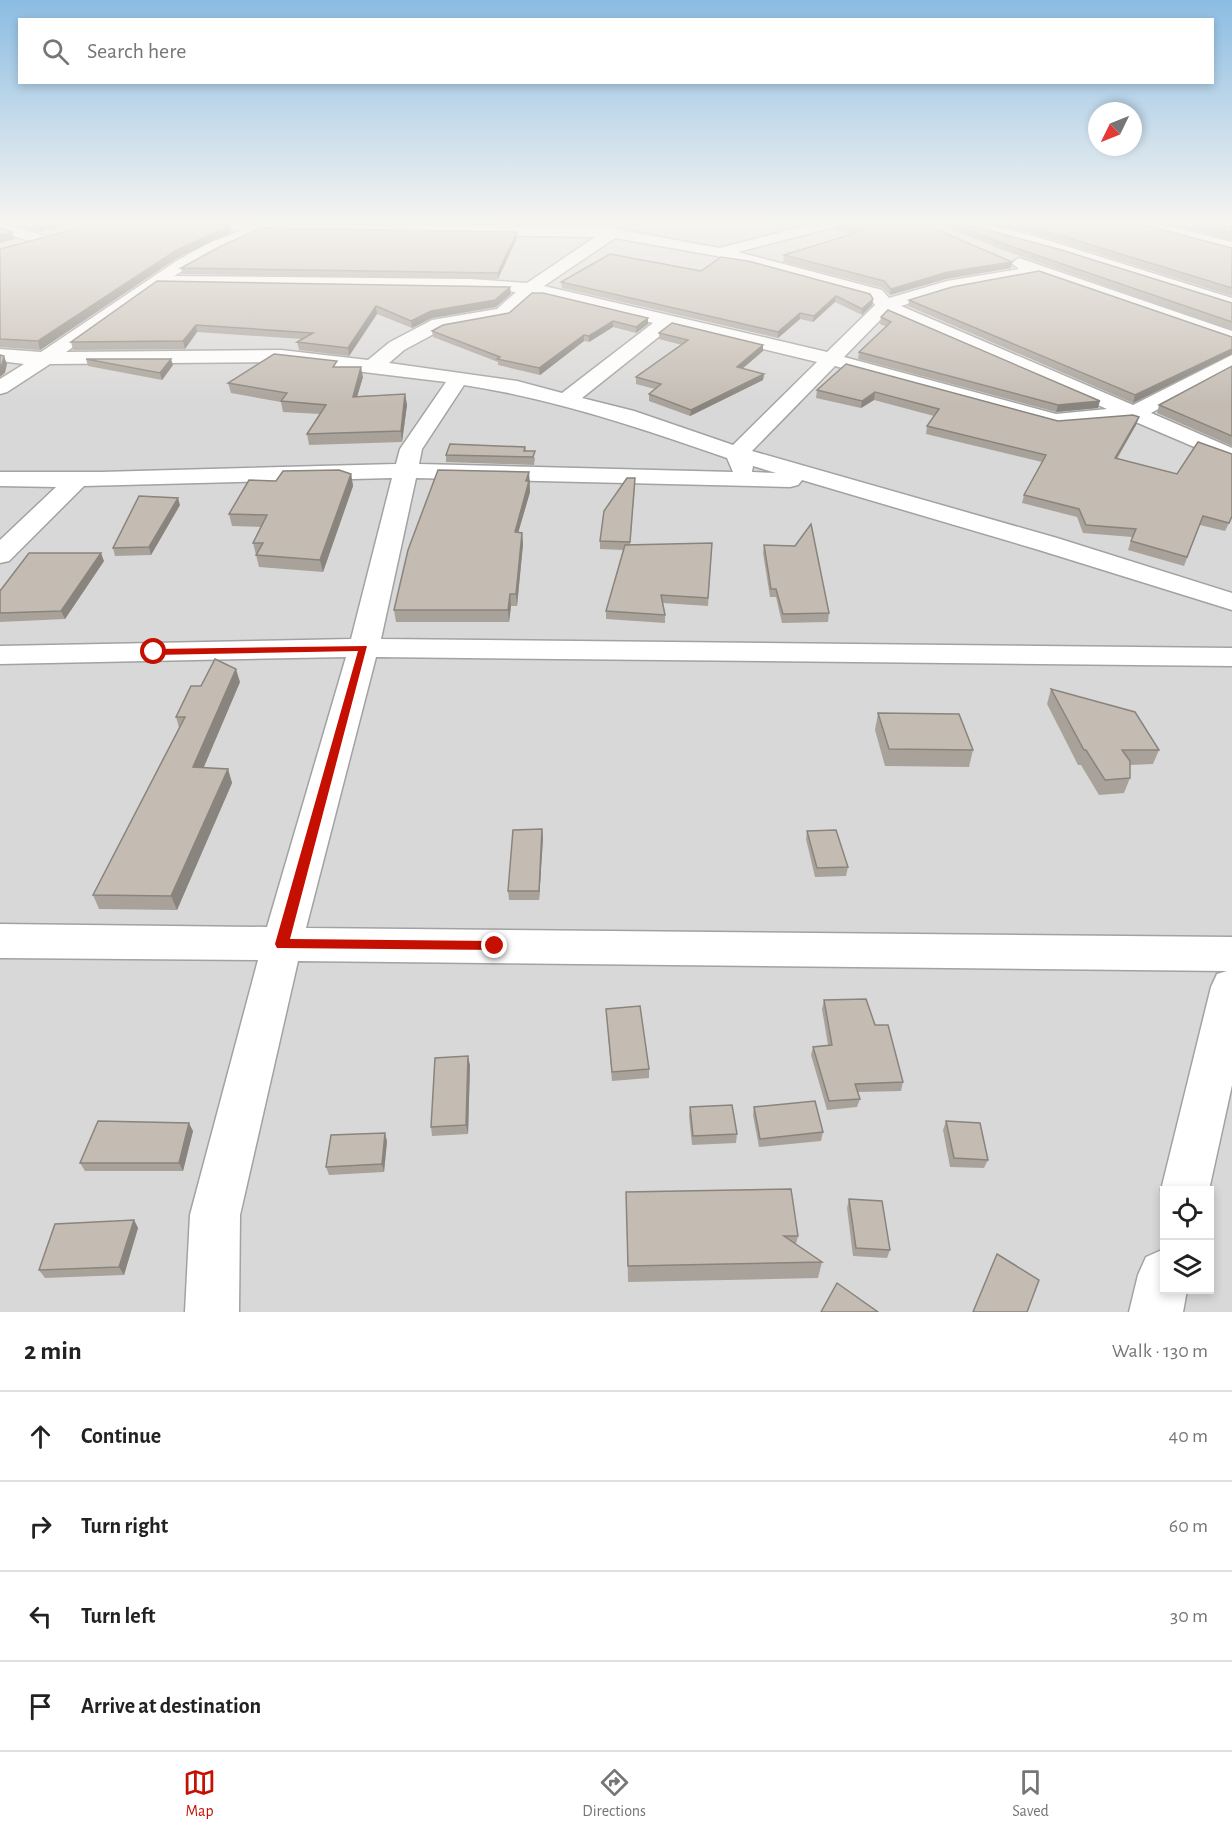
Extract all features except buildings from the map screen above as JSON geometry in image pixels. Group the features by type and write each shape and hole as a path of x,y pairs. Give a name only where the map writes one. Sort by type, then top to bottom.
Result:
{"street":[{"path":"0,388 49,358 154,283"},
{"path":"389,283 470,284 530,288 669,319 830,359 1056,421 1134,413 1232,361"},
{"path":"372,367 397,346 438,324 503,314 537,283"},
{"path":"835,283 876,294 885,305 1232,456"},
{"path":"737,454 885,305 963,283"},
{"path":"1077,283 1232,337"},
{"path":"1171,283 1232,304"},
{"path":"566,400 669,319"},
{"path":"0,355 49,358 281,356 517,387 626,416 737,454 1048,543 1232,602"},
{"path":"212,1312 215,1215 282,944 364,648 411,449 459,378"},
{"path":"737,454 746,480"},
{"path":"0,479 76,481 245,473 406,471 829,480"},
{"path":"0,555 76,481"},
{"path":"0,655 364,648 1232,657"},
{"path":"0,942 1232,954"},
{"path":"1187,1186 1224,1064 1232,987"},
{"path":"1156,1312 1160,1294"}],"shaded area":[{"path":"0,283 1232,283 1232,1312 0,1312"}],"route":[{"path":"154,652 364,648 282,944 495,946"}]}
